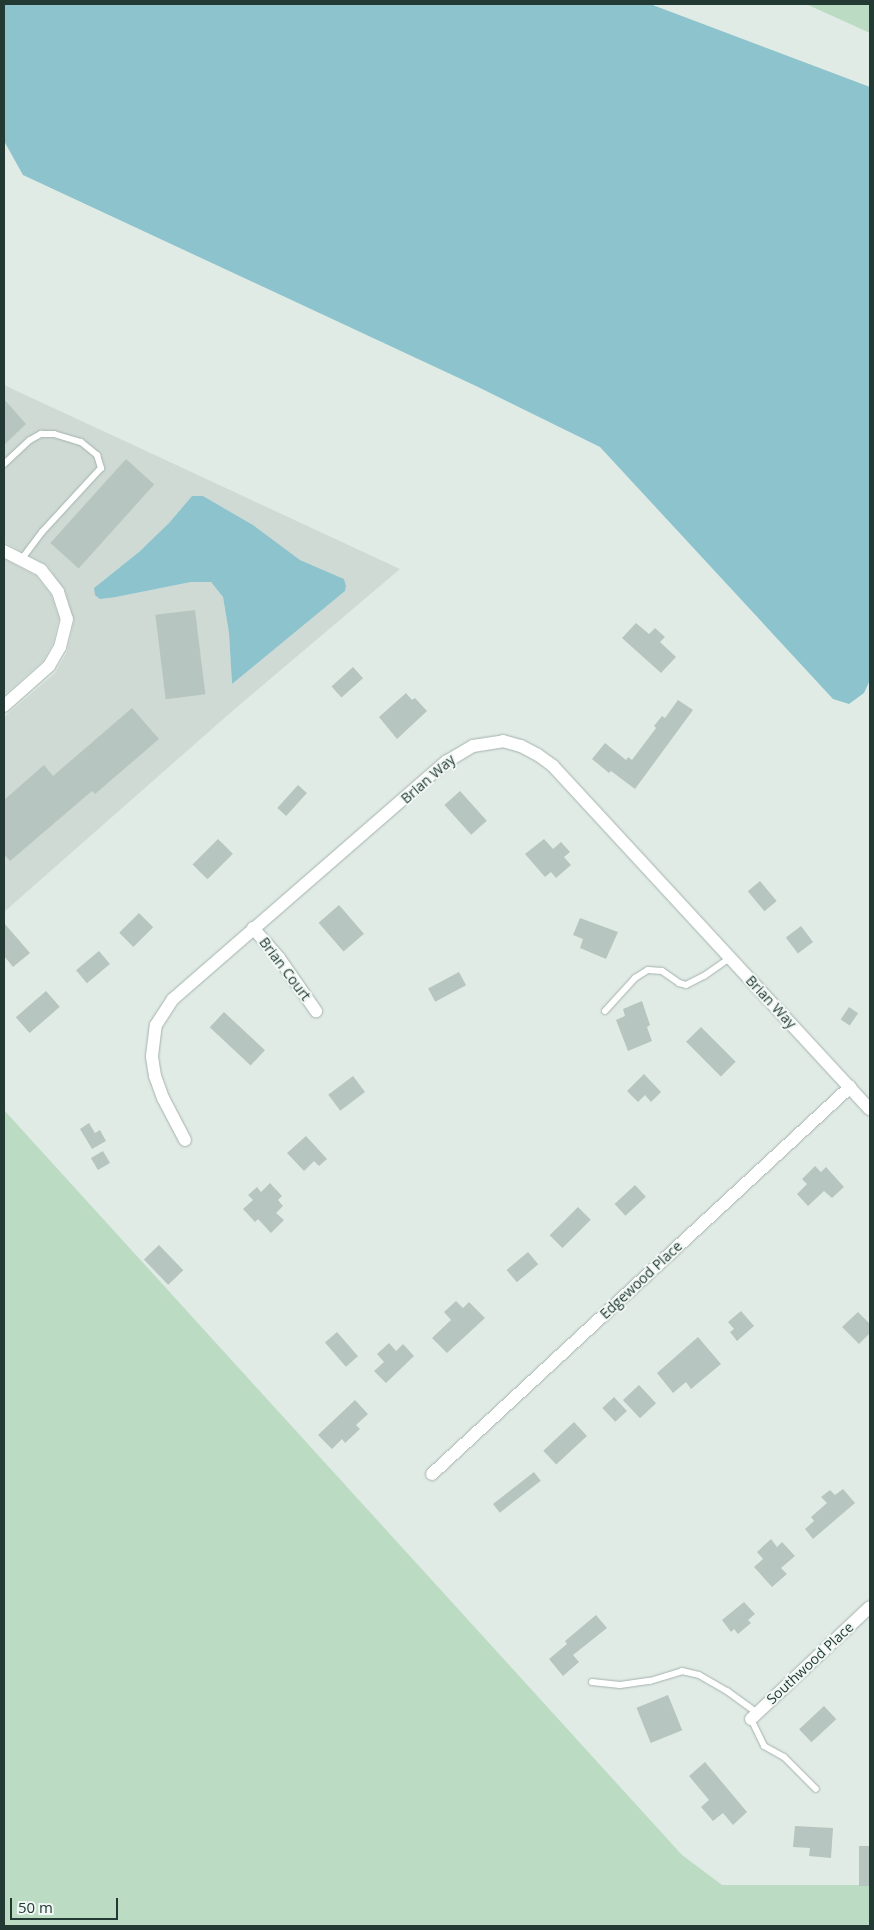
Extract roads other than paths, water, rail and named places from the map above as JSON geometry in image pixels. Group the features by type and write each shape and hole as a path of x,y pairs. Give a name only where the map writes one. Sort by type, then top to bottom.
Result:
{"street":[{"path":"4,551 41,570 58,592 67,619 60,647 49,666 4,706"},
{"name":"Brian Way","path":"185,1140 162,1098 155,1076 152,1056 156,1026 173,998 446,762 472,746 503,741 521,746 553,766 870,1109"},
{"name":"Brian Court","path":"253,928 279,958 316,1011"},
{"name":"Edgewood Place","path":"432,1474 850,1087"},
{"name":"Southwood Place","path":"754,1716 870,1607"}],"lane":[{"path":"4,464 30,440 41,434 54,434 81,442 97,455 102,468 42,532 21,560"},
{"path":"606,1011 635,978 648,970 662,971 679,983 686,985 704,976 730,958"},
{"path":"592,1682 620,1685 650,1680 682,1671 699,1675 727,1691 754,1716 764,1746 784,1757 816,1789"}],"water":[{"path":"4,4 650,4 870,87 870,680 864,693 849,704 833,699 600,447 476,386 23,175 4,141"},
{"path":"192,496 203,496 253,525 300,560 344,579 346,586 345,591 232,684 229,633 223,597 211,582 191,582 100,599 95,595 94,588 139,552 169,523"}]}
